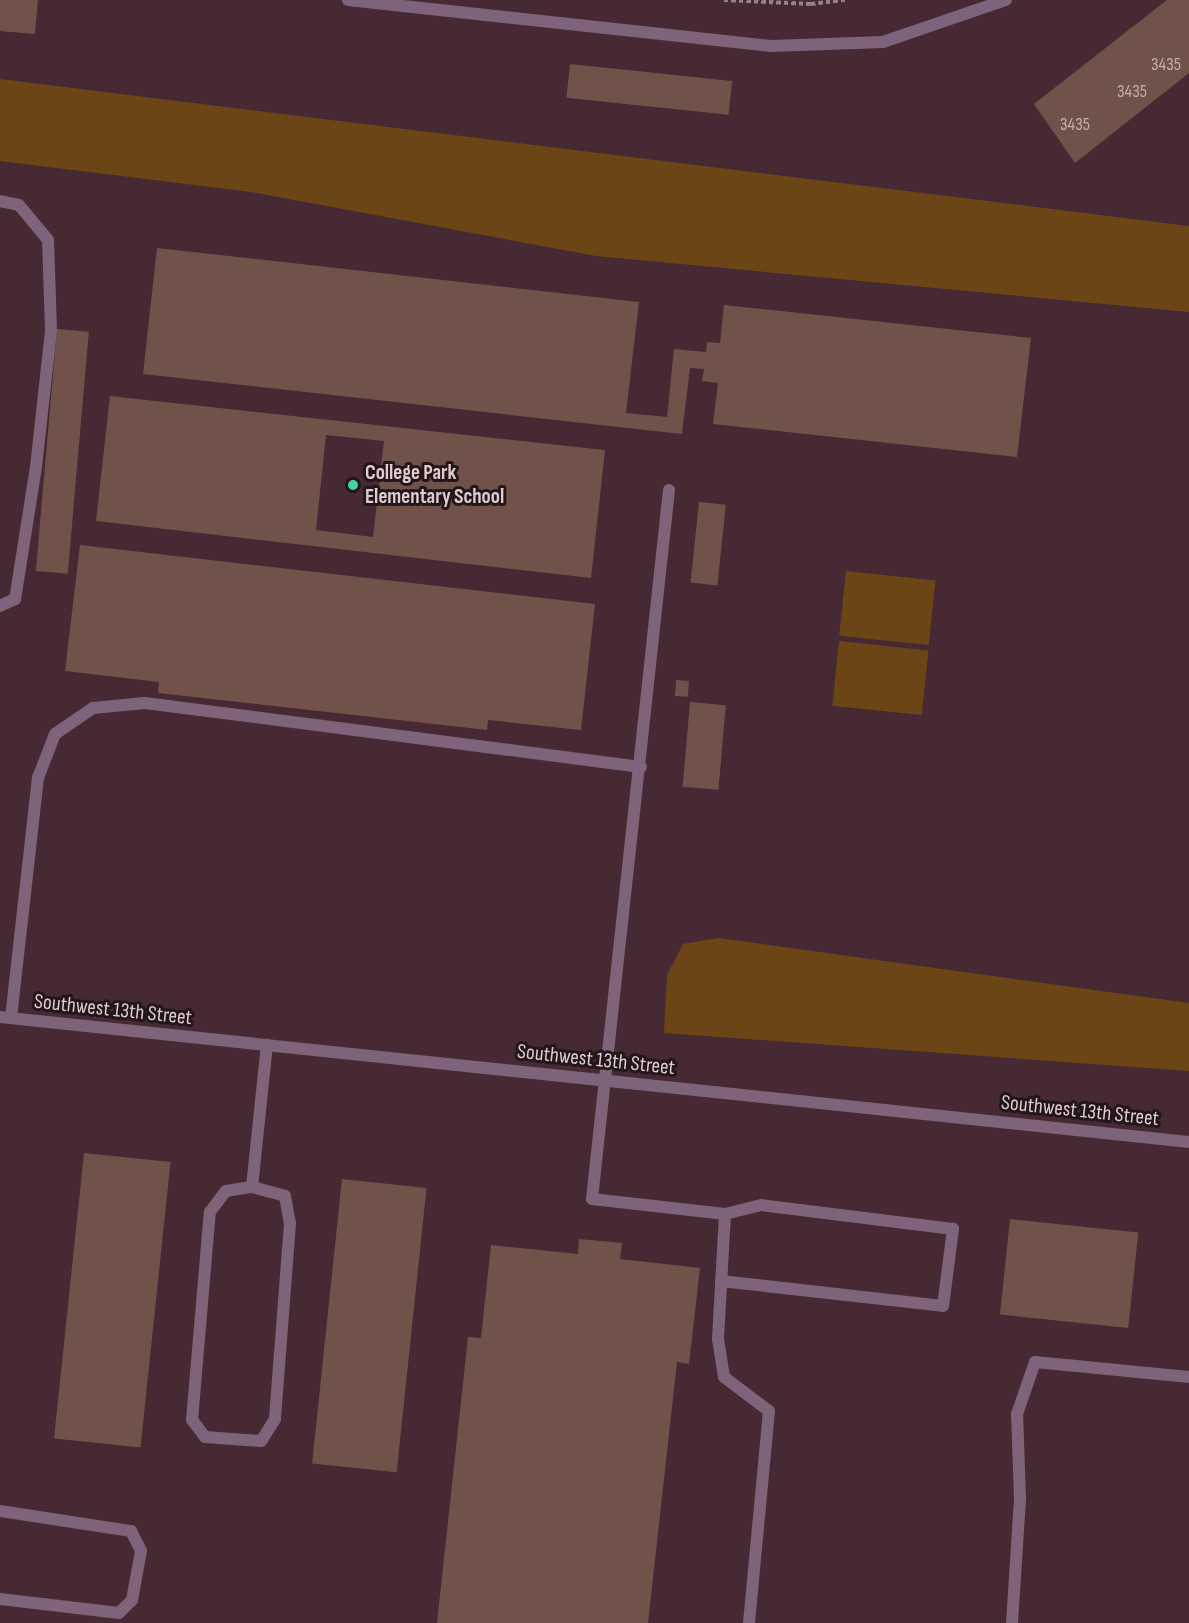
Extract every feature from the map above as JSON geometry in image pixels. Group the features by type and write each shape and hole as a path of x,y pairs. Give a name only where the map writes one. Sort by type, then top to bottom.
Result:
{"street":[{"path":"348,0 772,46 883,42 1006,0"},
{"path":"0,201 19,205 48,240 51,331 36,468 15,599 0,606"},
{"path":"669,490 641,767 592,1198 725,1214 762,1205 953,1229 943,1306 721,1281"},
{"path":"5,1017 38,778 55,734 93,708 145,703 641,767"},
{"name":"Southwest 13th Street","path":"5,1017 1189,1142"},
{"path":"252,1187 267,1044"},
{"path":"252,1187 285,1196 290,1223 275,1419 261,1442 205,1437 192,1420 210,1212 226,1191 252,1187"},
{"path":"725,1214 718,1339 724,1377 770,1411 749,1623"},
{"path":"1012,1623 1020,1498 1017,1414 1035,1362 1189,1377"},
{"path":"0,1511 132,1531 141,1551 132,1600 119,1613 0,1599"}],"path":[{"path":"724,0 811,4 846,0"}],"shaded area":[{"path":"0,79 1189,226 1189,312 596,256 251,192 0,161"},
{"path":"846,571 936,580 929,645 839,636"},
{"path":"839,641 929,650 922,715 832,706"},
{"path":"718,938 1189,1003 1189,1071 664,1033 667,975 683,944"}],"building":[{"path":"0,0 38,0 35,34 0,31"},
{"path":"1167,0 1189,0 1189,73 1075,163 1034,104"},
{"path":"570,64 732,81 729,115 566,98"},
{"path":"157,248 639,302 626,413 667,417 674,349 706,352 707,342 720,343 724,305 1031,338 1017,457 713,424 718,383 702,381 704,369 690,368 682,434 143,374"},
{"path":"57,329 89,332 68,574 36,571"},
{"path":"110,396 605,450 591,578 96,521","holes":["326,435 384,441 373,537 316,530"]},
{"path":"699,502 726,505 717,585 691,583"},
{"path":"80,545 595,604 581,730 488,720 487,730 158,693 159,682 65,671"},
{"path":"676,680 689,681 688,697 675,696"},
{"path":"690,702 726,705 718,790 683,787"},
{"path":"84,1153 171,1162 141,1448 54,1438"},
{"path":"342,1179 427,1188 397,1472 312,1463"},
{"path":"1010,1219 1138,1232 1128,1328 1000,1314"},
{"path":"579,1239 622,1243 620,1259 700,1268 689,1364 677,1362 648,1623 437,1623 468,1337 481,1338 491,1245 578,1254"}],"place":[{"name":"College Park Elementary School","path":"353,485"}]}
